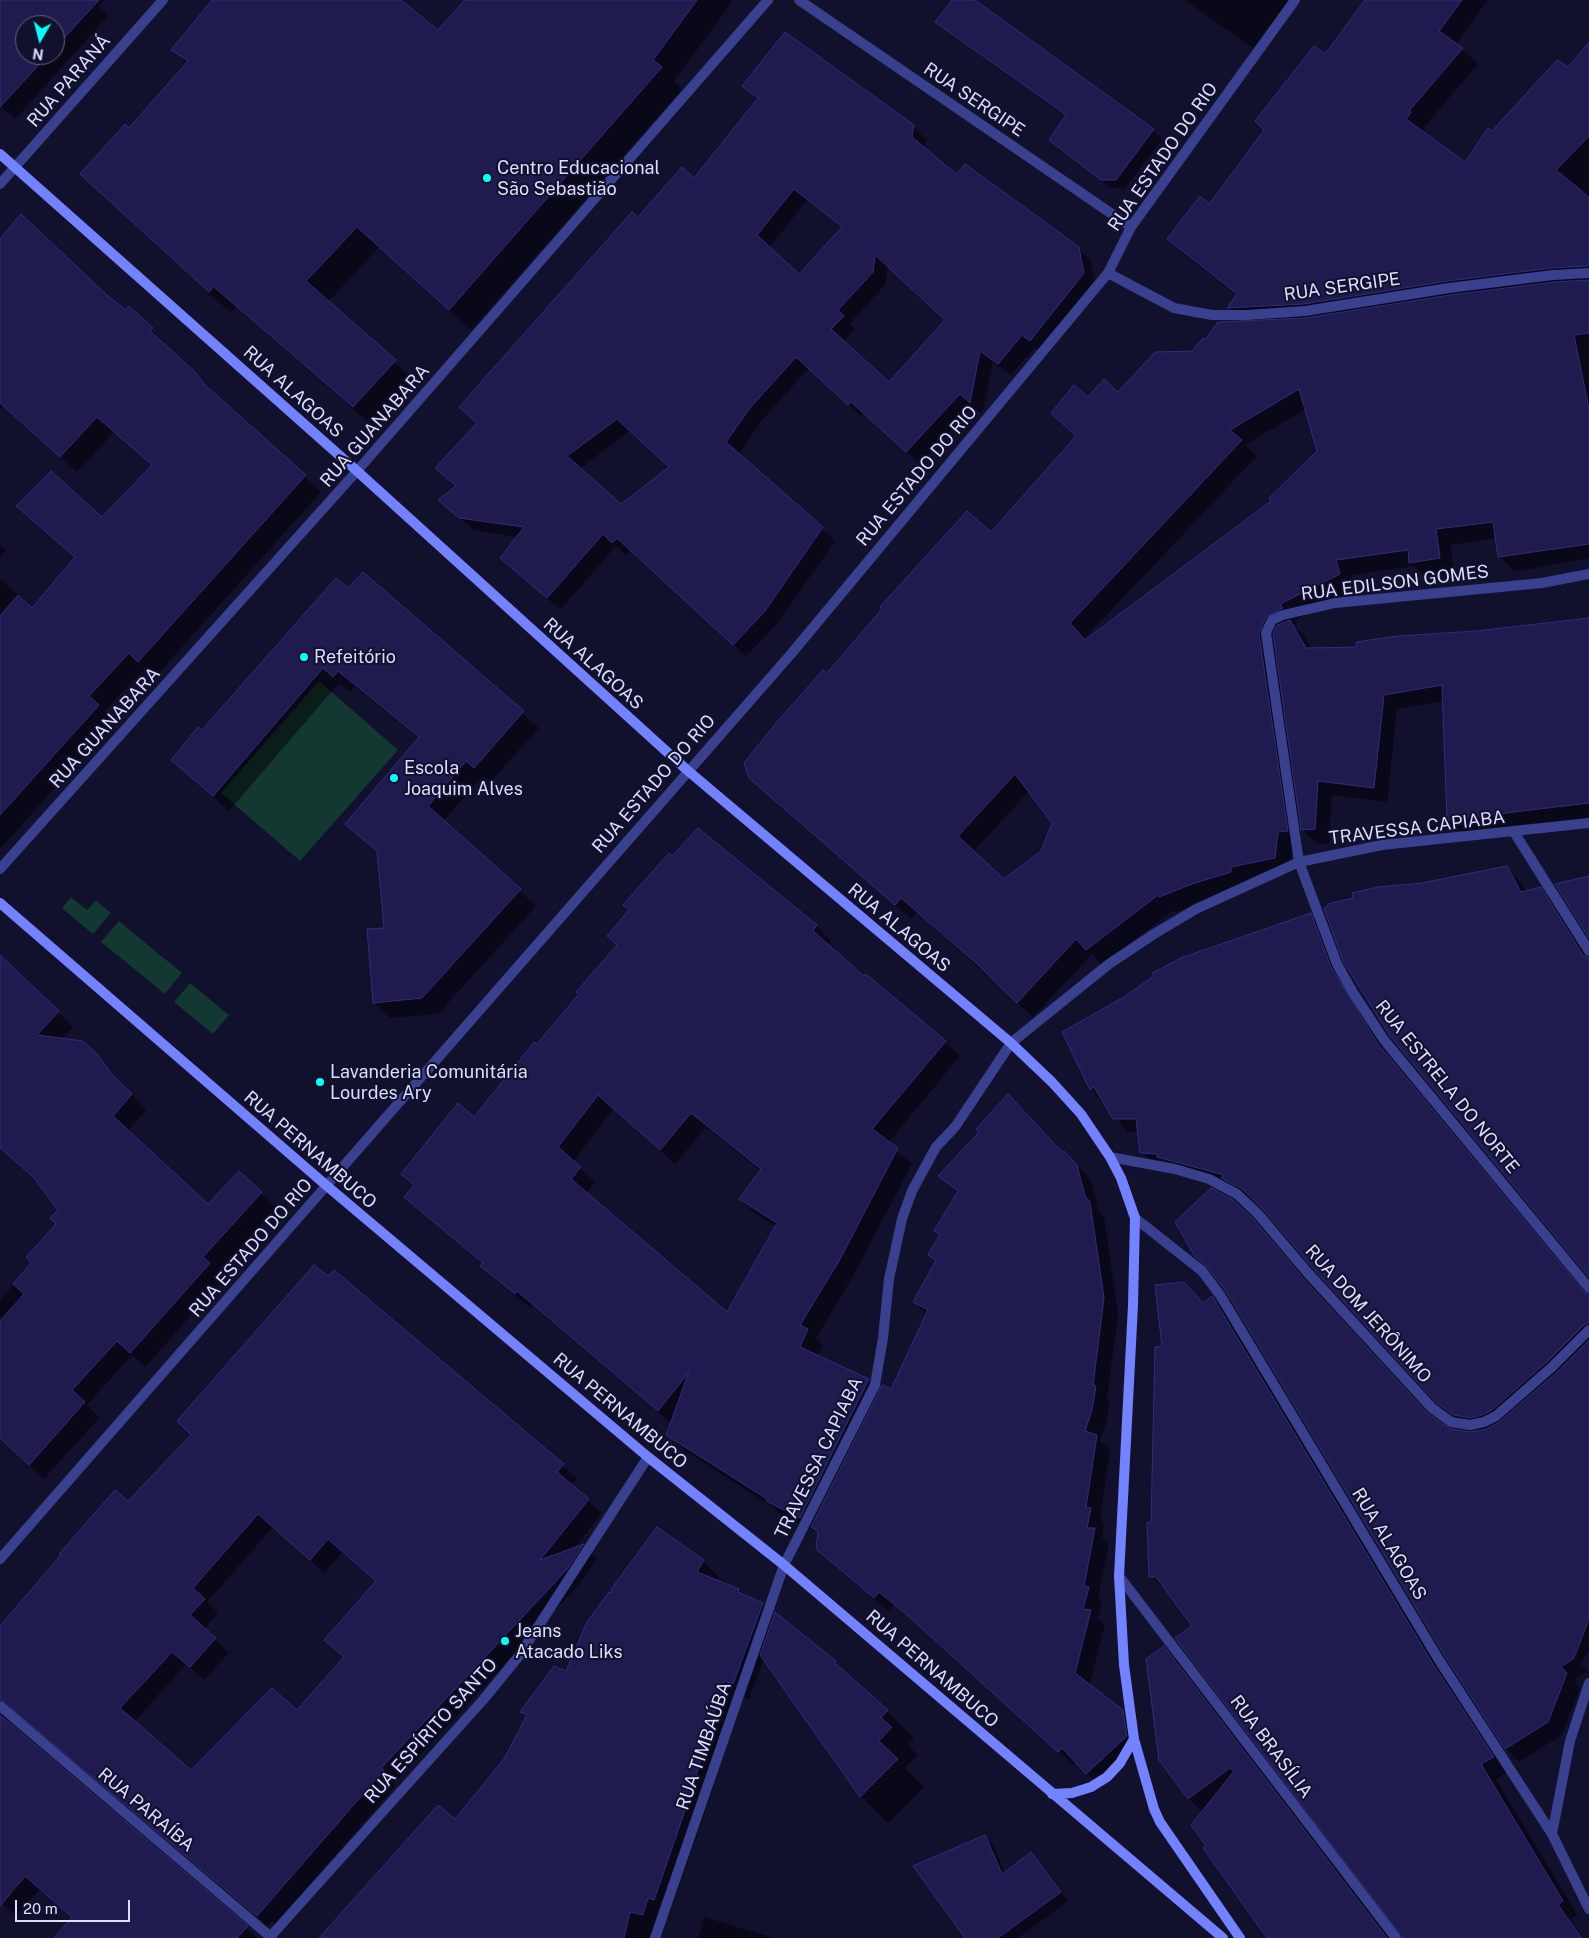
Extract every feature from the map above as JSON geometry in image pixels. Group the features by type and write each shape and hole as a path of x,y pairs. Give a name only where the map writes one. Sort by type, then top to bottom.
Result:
{"street":[{"name":"RUA PARANÁ","path":"0,184 163,0"},
{"name":"RUA GUANABARA","path":"0,869 357,471 768,0"},
{"name":"RUA SERGIPE","path":"799,0 1131,227"},
{"name":"RUA ESTADO DO RIO","path":"0,1559 327,1186 687,770 791,654 1108,272 1131,227 1295,0"},
{"name":"RUA ALAGOAS","path":"0,154 357,471 687,770 1011,1043 1051,1081 1081,1114 1110,1157 1121,1178 1135,1218 1133,1304 1119,1576 1124,1665 1134,1739 1154,1808 1160,1822 1240,1938"},
{"name":"RUA SERGIPE","path":"1108,272 1174,308 1212,315 1247,315 1305,310 1552,274 1589,273"},
{"name":"RUA EDILSON GOMES","path":"1299,862 1266,633 1272,620 1298,610 1335,603 1542,583 1589,574"},
{"name":"TRAVESSA CAPIABA","path":"784,1565 875,1385 883,1338 889,1279 902,1219 912,1191 936,1148 955,1127 1011,1043 1109,964 1154,934 1196,909 1299,862 1382,845 1589,823"},
{"path":"1514,832 1589,951"},
{"name":"RUA ESTRELA DO NORTE","path":"1299,862 1337,964 1384,1040 1589,1288"},
{"name":"RUA PERNAMBUCO","path":"0,903 327,1186 648,1457 784,1565 1223,1938"},
{"name":"RUA DOM JERÔNIMO","path":"1110,1157 1209,1179 1237,1194 1258,1214 1308,1272 1432,1408 1451,1422 1470,1425 1484,1422 1496,1416 1552,1367 1589,1330"},
{"name":"RUA ALAGOAS","path":"1135,1218 1202,1271 1220,1295 1439,1660 1552,1834 1589,1909"},
{"name":"RUA ESPÍRITO SANTO","path":"270,1938 483,1700 519,1656 648,1457"},
{"name":"RUA TIMBAÚBA","path":"655,1938 784,1565"},
{"name":"RUA BRASÍLIA","path":"1119,1576 1396,1938"},
{"path":"1552,1834 1570,1742 1589,1683"},
{"name":"RUA PARAÍBA","path":"0,1706 270,1938"},
{"path":"1052,1794 1072,1793 1091,1788 1107,1777 1120,1763 1134,1739"}],"green space":[{"path":"319,681 398,750 300,861 221,793"},
{"path":"71,897 87,910 96,900 111,913 93,934 62,908"},
{"path":"119,921 182,973 165,994 101,942"},
{"path":"190,983 229,1015 213,1034 174,1002"}],"building":[{"path":"0,0 99,0 65,37 65,15 15,15 15,65 39,65 0,107"},
{"path":"212,0 401,0 438,30 465,0 697,0 653,60 662,67 449,310 357,227 306,281 396,360 353,407 214,287 209,292 80,174 125,124 129,128 188,61 171,50"},
{"path":"952,0 975,0 1154,129 1116,180 1101,180 1049,140 1066,115 935,22"},
{"path":"1365,0 1462,0 1439,31 1463,48 1409,111 1411,112 1406,119 1465,162 1488,128 1492,131 1557,60 1568,67 1589,42 1589,136 1556,170 1589,197 1589,266 1552,268 1448,281 1304,304 1227,308 1237,294 1167,239 1200,196 1209,204 1264,130 1255,121 1314,46 1325,54"},
{"path":"785,32 914,125 912,137 956,174 965,164 1079,247 1084,273 1030,341 1022,335 998,364 980,351 970,403 960,394 906,452 851,402 848,405 796,357 750,408 726,442 823,527 765,611 733,645 617,538 612,543 603,534 547,598 500,558 524,527 459,518 438,500 456,486 435,468 477,423 459,407 632,212 638,217 682,167 694,178 758,98 742,86","holes":["794,189 842,227 799,274 757,235","875,255 945,320 889,382 831,329 844,316 838,310 873,272","617,419 669,467 621,504 567,456"]},
{"path":"21,214 109,297 126,310 129,306 153,328 150,331 195,372 205,385 306,475 138,662 129,653 89,696 99,705 0,815 0,616 18,595 32,608 75,557 16,506 51,471 102,517 152,465 97,417 60,457 0,403 0,239"},
{"path":"1589,280 1589,333 1574,335 1589,409 1589,544 1498,557 1493,522 1436,529 1440,558 1409,563 1408,550 1336,560 1340,574 1280,604 1283,608 1266,617 1259,634 1288,831 1278,832 1275,858 1231,867 1231,872 1159,897 1158,895 1086,950 1076,939 1017,1003 977,964 901,898 895,905 749,778 744,763 777,722 823,670 827,673 882,609 880,607 967,511 991,532 1076,436 1051,413 1074,385 1088,397 1104,379 1118,392 1155,352 1192,351 1203,338 1206,339 1218,322 1305,318 1450,295 1554,282","holes":["1299,389 1317,451 1269,498 1271,501 1085,640 1070,623 1242,440 1230,430","1015,774 1052,823 1041,851 1004,879 958,836"]},
{"path":"363,572 524,711 474,768 466,761 428,806 521,889 422,998 373,1003 367,929 384,928 377,851 345,824 419,737 338,671 333,677 323,668 213,796 171,760 198,727 202,730 336,578 348,588"},
{"path":"1589,618 1589,803 1447,820 1442,685 1384,695 1374,788 1318,781 1315,829 1301,830 1273,634 1277,625 1290,620 1306,648 1357,647 1356,642 1398,636 1476,631"},
{"path":"698,828 817,925 813,931 864,976 866,974 946,1041 872,1129 898,1148 839,1261 800,1325 808,1329 800,1347 869,1379 800,1518 766,1501 767,1499 666,1435 689,1372 658,1411 517,1291 515,1294 480,1266 483,1263 404,1197 414,1185 401,1174 458,1103 474,1117 534,1042 537,1044 579,994 576,992 617,945 607,936 629,910 623,905 669,853 672,856","holes":["598,1095 660,1150 691,1113 761,1169 739,1199 777,1223 727,1312 571,1179 581,1167 558,1147"]},
{"path":"1507,866 1521,892 1541,887 1583,955 1589,958 1589,1277 1390,1036 1343,961 1324,908 1328,904 1353,898 1352,893 1378,887 1422,883"},
{"path":"1589,876 1589,938 1555,884"},
{"path":"1311,913 1331,967 1378,1044 1584,1292 1589,1295 1589,1323 1584,1325 1547,1362 1492,1410 1482,1415 1470,1418 1454,1415 1437,1403 1312,1267 1263,1209 1242,1189 1221,1178 1224,1175 1157,1157 1157,1154 1140,1153 1136,1119 1113,1119 1094,1087 1090,1090 1062,1032 1124,997 1154,976 1152,973 1181,958"},
{"path":"0,955 59,1011 37,1035 83,1041 97,1054 112,1074 132,1094 113,1116 208,1204 239,1171 262,1192 203,1257 210,1263 130,1353 117,1341 72,1390 85,1402 29,1465 0,1438 0,1321 24,1294 13,1284 31,1263 26,1257 56,1224 50,1218 58,1210 34,1178 0,1148"},
{"path":"1008,1094 1062,1152 1064,1151 1077,1165 1085,1196 1090,1202 1104,1298 1093,1385 1096,1386 1092,1410 1085,1431 1097,1435 1086,1507 1091,1508 1087,1528 1095,1528 1084,1586 1089,1587 1083,1609 1091,1610 1075,1673 1123,1710 1127,1736 1086,1774 1062,1748 1058,1752 907,1615 879,1592 874,1598 816,1549 818,1532 811,1527 882,1385 891,1389 928,1310 913,1302 936,1260 928,1255 940,1234 934,1231 958,1191 938,1176 979,1132 976,1129"},
{"path":"1211,1188 1233,1200 1253,1219 1302,1277 1427,1413 1450,1429 1471,1432 1486,1429 1499,1422 1557,1372 1589,1340 1589,1619 1574,1658 1561,1667 1567,1673 1548,1722 1505,1749 1445,1656 1226,1291 1207,1267 1195,1257 1175,1222"},
{"path":"314,1265 328,1276 334,1270 564,1464 557,1472 589,1499 540,1560 584,1544 568,1568 381,1768 384,1770 257,1916 0,1699 0,1626 115,1490 128,1501 191,1435 177,1421","holes":["258,1514 310,1560 328,1539 376,1581 324,1640 344,1657 297,1710 272,1688 191,1770 120,1708 172,1652 190,1667 216,1638 190,1615 205,1599 193,1588"]},
{"path":"1184,1282 1203,1303 1212,1296 1214,1299 1433,1664 1494,1757 1481,1764 1563,1901 1558,1905 1582,1938 1403,1938 1175,1638 1192,1626 1156,1577 1149,1577 1147,1522 1151,1523 1155,1347 1162,1347 1155,1285"},
{"path":"657,1527 704,1560 697,1572 739,1589 738,1592 763,1603 733,1684 724,1681 690,1796 654,1900 648,1898 643,1915 630,1912 624,1938 319,1938 438,1805 455,1819 504,1759 527,1715 520,1712 554,1666 566,1671 587,1622 609,1592 611,1593 612,1588"},
{"path":"775,1612 836,1661 835,1663 888,1710 881,1718 892,1727 879,1741 898,1759 860,1797 760,1655"},
{"path":"1164,1646 1387,1938 1267,1938 1203,1848 1206,1846 1191,1825 1234,1771 1230,1768 1188,1799 1159,1760 1146,1659"},
{"path":"0,1715 248,1926 237,1938 54,1938 72,1917 25,1876 0,1906"},
{"path":"985,1835 1002,1874 1031,1852 1061,1892 998,1938 965,1938 913,1866"}],"place":[{"name":"Centro Educacional São Sebastião","path":"487,178"},
{"name":"Refeitório","path":"304,657"},
{"name":"Escola Joaquim Alves","path":"394,778"},
{"name":"Lavanderia Comunitária Lourdes Ary","path":"320,1082"},
{"name":"Jeans Atacado Liks","path":"505,1641"}]}
